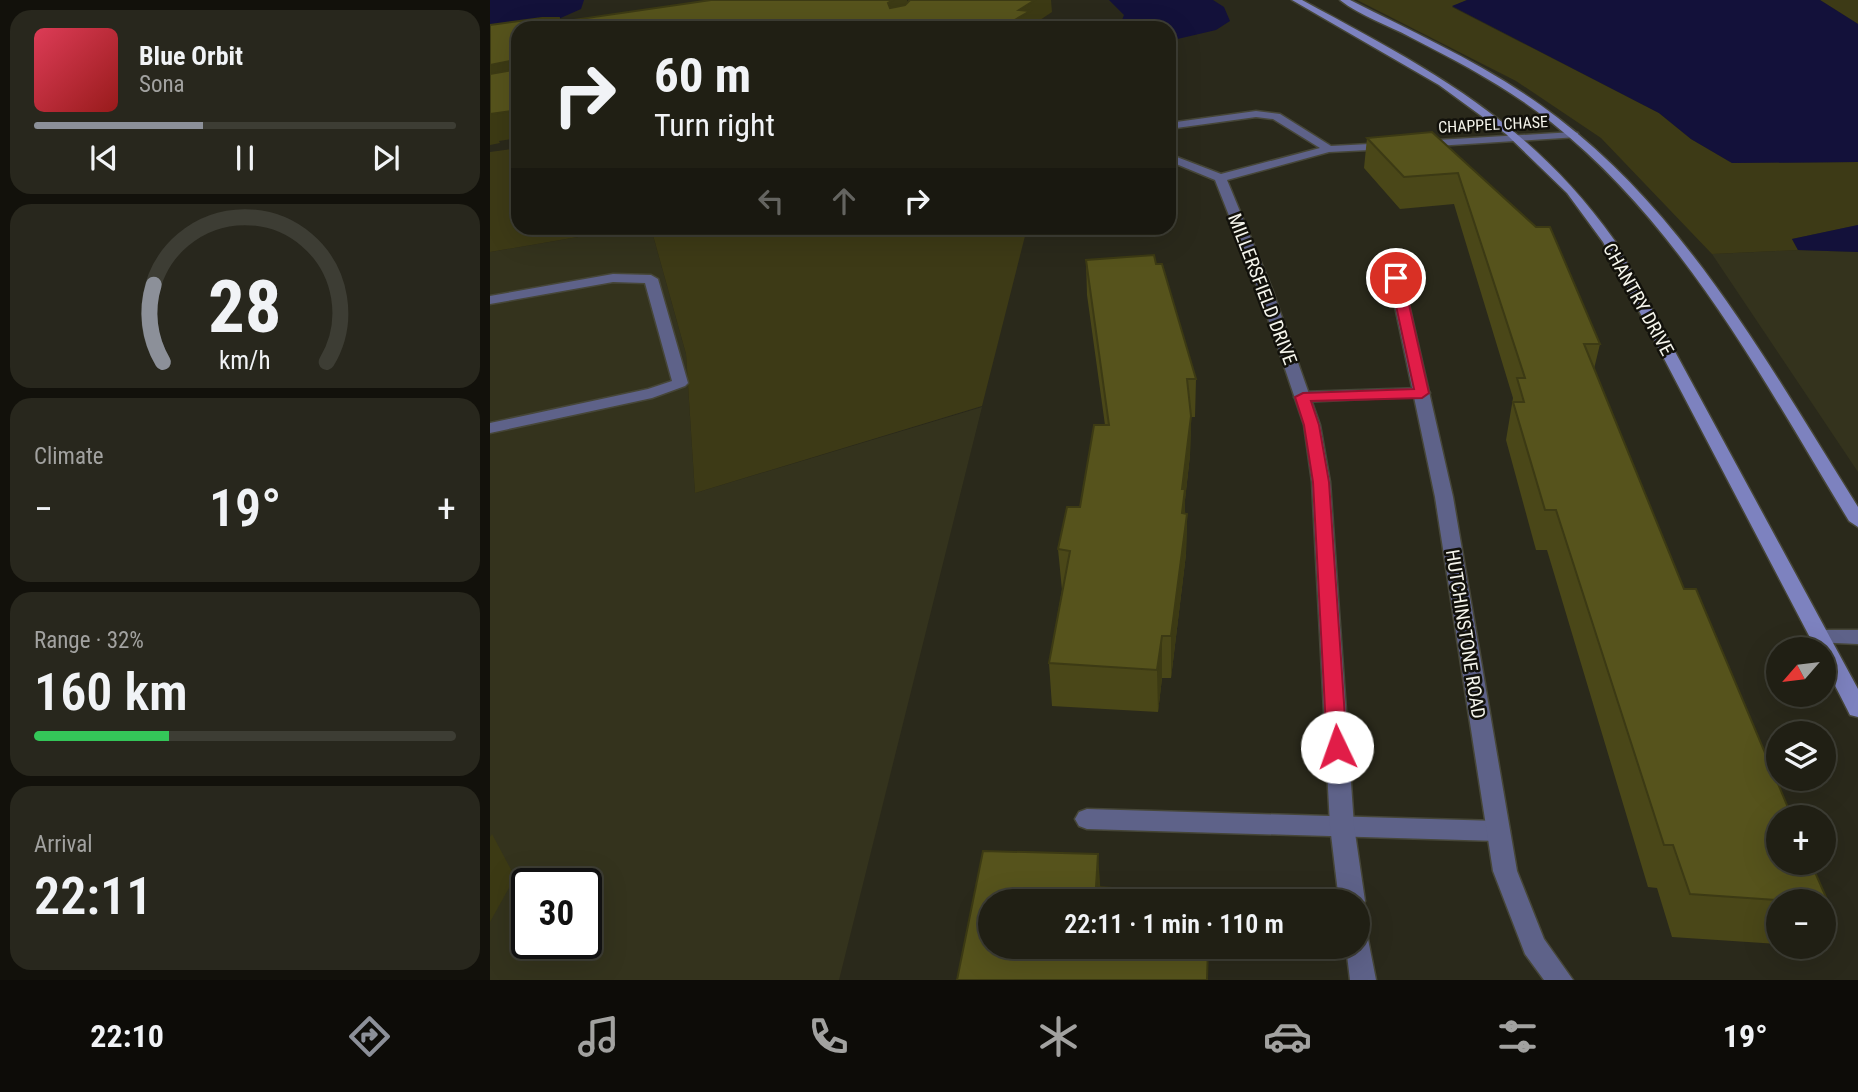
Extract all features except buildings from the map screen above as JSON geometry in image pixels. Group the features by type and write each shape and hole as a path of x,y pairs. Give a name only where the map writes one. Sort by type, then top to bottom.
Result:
{"street":[{"name":"CHANTRY DRIVE","path":"1296,0 1430,73 1517,138 1571,190 1609,241 1820,637"},
{"path":"1344,0 1496,80 1574,135 1615,172 1670,232 1858,521"},
{"path":"1176,126 1256,114 1276,116 1329,149"},
{"name":"CHAPPEL CHASE","path":"1410,144 1574,135"},
{"path":"1176,160 1220,178 1329,149 1396,145"},
{"name":"MILLERSFIELD DRIVE","path":"1220,178 1265,289 1312,425 1321,482 1342,826 1350,889"},
{"path":"490,300 613,278 651,279 680,383 652,393 490,428"},
{"name":"HUTCHINSTONE ROAD","path":"1396,278 1444,498 1504,871 1534,946 1560,980"},
{"path":"1303,397 1422,393"},
{"path":"1836,637 1858,637"},
{"name":"CHANTRY DRIVE","path":"1836,667 1858,709"},
{"path":"1087,820 1498,831"},
{"path":"1360,959 1363,980"}],"shaded area":[{"path":"490,0 584,0 581,9 554,21 511,21 511,28 490,31"},
{"path":"1109,0 1213,0 1224,7 1230,21 1216,30 1176,39 1176,21 1122,21 1124,15"},
{"path":"1357,0 1467,0 1452,7 1659,113 1691,139 1732,163 1858,162 1858,225 1792,239 1798,250 1712,254 1601,138 1516,81"},
{"path":"1467,0 1820,0 1858,24 1858,162 1732,163 1691,139 1659,113 1452,6"},
{"path":"1820,0 1858,0 1858,24"},
{"path":"511,149 511,235 589,235 490,252 490,152"},
{"path":"1858,225 1858,252 1798,250 1792,239"},
{"path":"589,235 653,235 686,354 695,493 982,407 839,980 490,980 490,252"},
{"path":"653,235 1025,235 982,406 695,493 686,354"},
{"path":"1798,250 1858,252 1858,472 1712,254"}],"route":[{"path":"1337,747 1321,482 1312,425 1303,397 1422,393 1396,278"}]}
